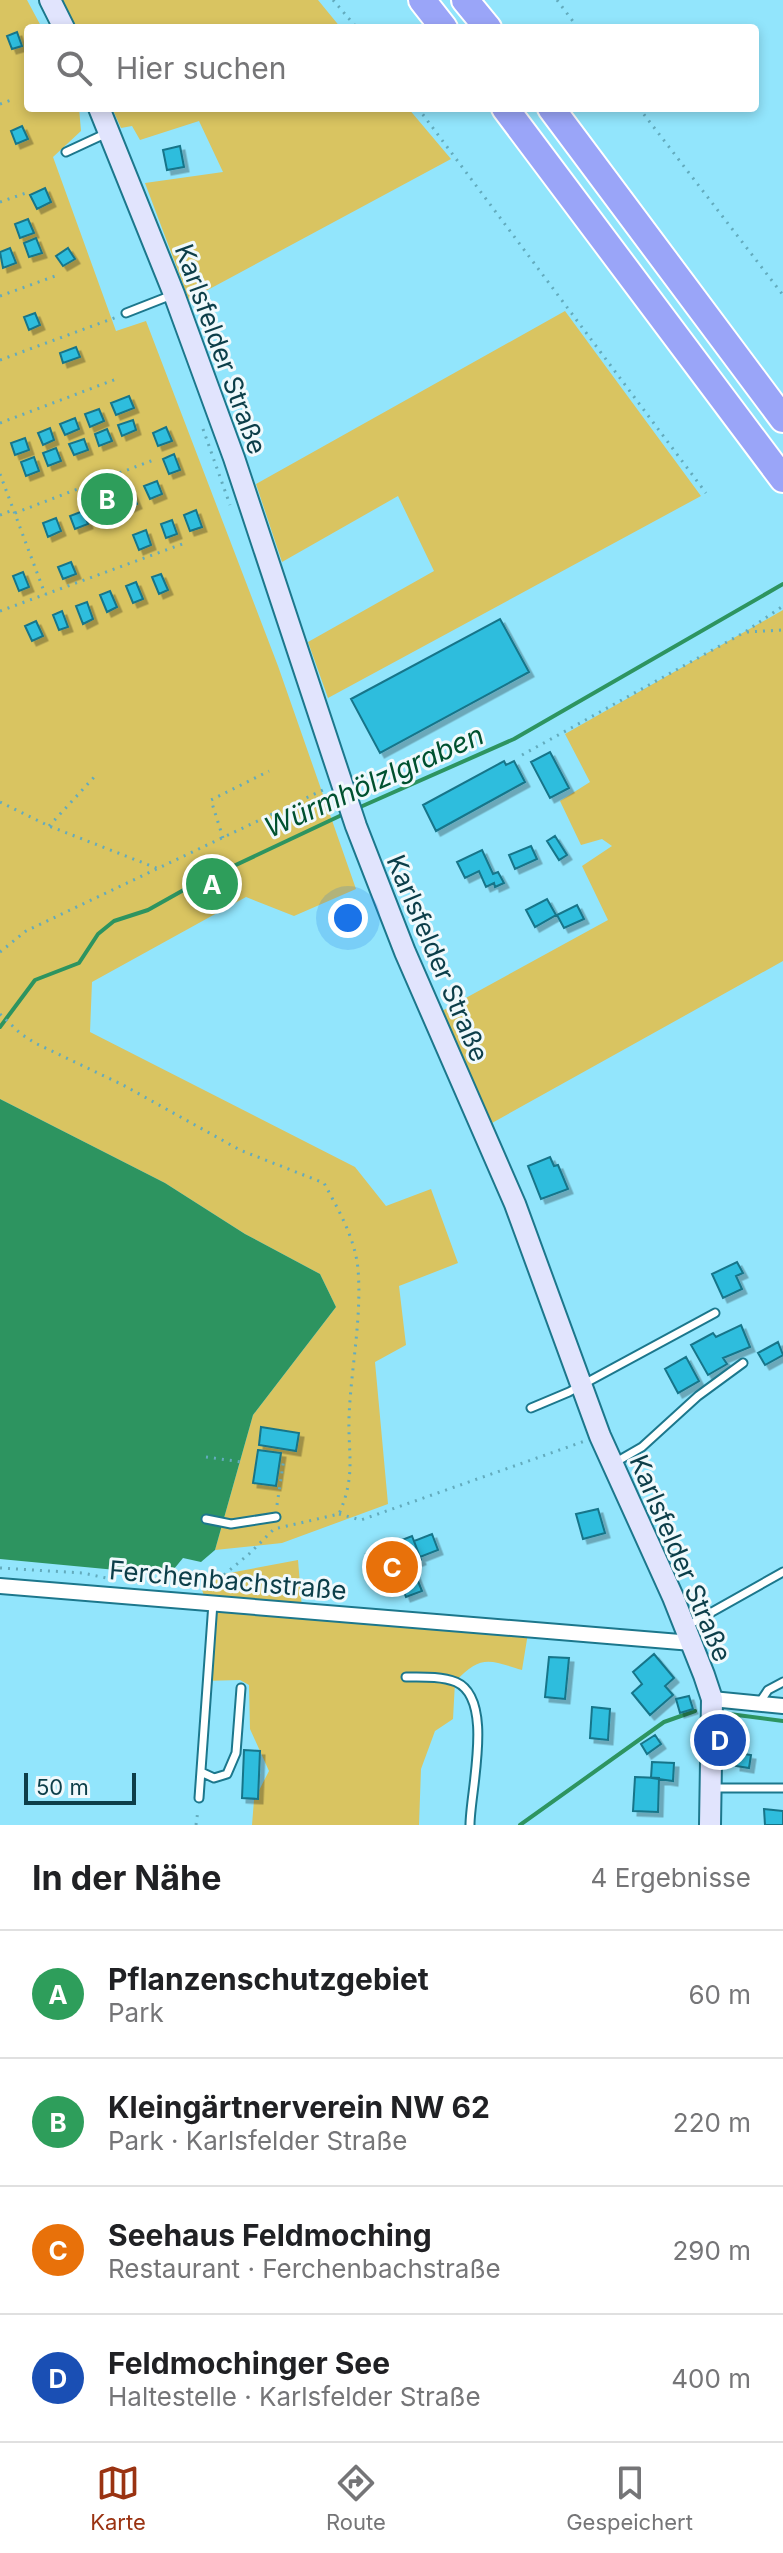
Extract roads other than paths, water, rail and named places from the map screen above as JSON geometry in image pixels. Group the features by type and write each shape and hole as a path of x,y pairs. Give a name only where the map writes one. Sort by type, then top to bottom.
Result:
{"highway":[{"path":"422,0 441,24"},
{"path":"465,0 485,24"},
{"path":"508,112 783,479"},
{"path":"554,112 783,419"}],"street":[{"path":"50,0 62,24"},
{"name":"Karlsfelder Straße","path":"101,112 174,294 234,458 356,826 405,952 515,1204 600,1436 688,1635 712,1699 710,1825"},
{"name":"Ferchenbachstraße","path":"0,1586 688,1635"},
{"path":"712,1699 783,1706"}],"lane":[{"path":"66,152 109,132"},
{"path":"126,313 174,294"},
{"path":"531,1408 715,1313"},
{"path":"613,1464 642,1447 698,1396 743,1363"},
{"path":"206,1519 231,1524 276,1517"},
{"path":"688,1635 783,1572"},
{"path":"199,1798 206,1602"},
{"path":"406,1677 455,1682 468,1690 476,1708 478,1736 470,1825"},
{"path":"760,1702 768,1690 783,1682"},
{"path":"201,1772 214,1778 227,1774 236,1753 241,1688"},
{"path":"711,1788 783,1788"}],"waterway":[{"name":"Würmhölzlgraben","path":"358,808 514,739 783,584"},
{"name":"Würmhölzlgraben","path":"0,1027 35,980 79,963 98,934 114,921 148,910 189,887 346,813"},
{"path":"520,1825 664,1722 695,1711"},
{"path":"722,1713 783,1721"}],"place":[{"name":"Kleingärtnerverein NW 62","path":"107,499"},
{"name":"Pflanzenschutzgebiet","path":"212,884"},
{"name":"Seehaus Feldmoching","path":"392,1567"},
{"name":"Feldmochinger See","path":"720,1740"}]}
